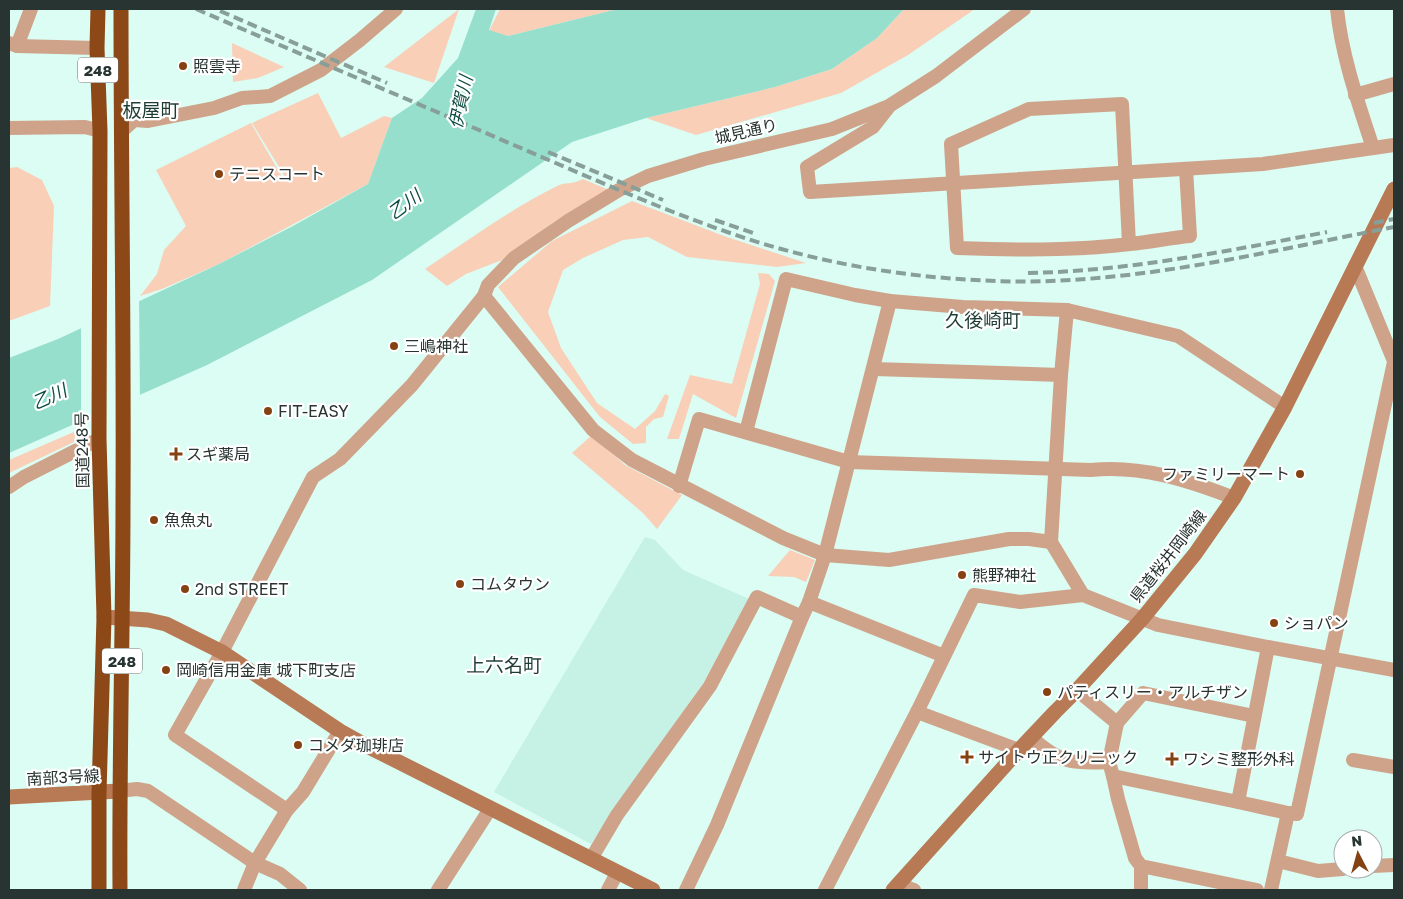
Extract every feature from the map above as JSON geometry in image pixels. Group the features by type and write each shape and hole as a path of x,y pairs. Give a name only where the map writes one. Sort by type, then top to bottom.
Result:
{"highway":[{"name":"国道248号","path":"98,9 97,48 100,131 99,439 104,616 99,792 99,890"},
{"name":"248","path":"120,890 119,791 123,617 124,432 121,9"}],"main road":[{"name":"県道桜井岡崎線","path":"896,887 1019,750 1142,619 1195,554 1234,498 1284,407 1394,189"},
{"path":"104,616 148,620 166,624 222,652 340,731 490,809 653,890"},
{"name":"南部3号線","path":"9,797 119,791"}],"street":[{"path":"31,9 13,44 97,48"},
{"path":"122,130 134,120 148,122 214,108 242,98 270,96 321,70 396,9"},
{"name":"城見通り","path":"287,810 175,735 222,652 313,477 340,458 412,385 484,296 488,285 514,258 568,220 619,190 648,176 704,159 832,129 889,106 936,76 1024,9"},
{"path":"1337,9 1340,38 1355,95 1373,148"},
{"path":"1355,95 1394,84"},
{"path":"1129,244 1122,104 1029,109 951,144 957,248 1007,250 1129,244 1190,236 1186,169"},
{"path":"889,106 873,127 807,167 810,192 1126,174 1263,164 1394,146"},
{"path":"9,128 85,128 100,131"},
{"path":"1032,738 1042,748 1064,760 1111,769 1288,814 1297,814 1394,361 1356,266"},
{"path":"746,432 786,279 890,301 963,307 1067,310 1178,336 1284,407"},
{"path":"484,296 593,430 632,460 782,538 825,555 889,560 1009,539 1051,542"},
{"path":"686,890 717,824 809,602 825,555 890,301"},
{"path":"1067,310 1061,375 1051,542 1083,596"},
{"path":"874,369 1061,375"},
{"path":"679,486 699,419 849,462 1091,470 1108,468 1144,471 1192,481 1234,498"},
{"path":"9,487 24,477 99,439"},
{"path":"825,890 917,712 974,595 1020,602 1083,596 1158,625 1394,670"},
{"path":"591,859 617,815 710,686 758,596 802,617"},
{"path":"809,602 944,656"},
{"path":"1238,802 1268,647"},
{"path":"1077,690 1117,723"},
{"path":"1141,890 1140,866 1135,858 1111,769 1117,723 1143,693 1254,716"},
{"path":"917,712 1019,750"},
{"path":"244,890 255,863 287,810 303,792 340,731"},
{"path":"1353,760 1394,767"},
{"path":"119,791 137,789 148,791 255,863 280,874 300,890"},
{"path":"438,890 490,809"},
{"path":"1272,890 1288,814"},
{"path":"1278,862 1318,871 1333,870"},
{"path":"1140,866 1257,890"},
{"path":"608,890 617,873"},
{"path":"896,887 914,890"}],"shaded area":[{"path":"459,9 434,83 384,67"},
{"path":"500,9 618,9 508,36 489,31"},
{"path":"904,9 975,9 908,55 841,93 696,135 646,118 775,87 832,69 877,38"},
{"path":"232,43 284,67 258,78 233,82"},
{"path":"318,93 341,138 384,116 392,118 368,184 219,264 162,289 140,296 157,274 164,250 186,226 156,170 251,123 282,177 284,175 252,123"},
{"path":"17,167 42,180 54,206 50,306 9,321 9,168"},
{"path":"583,179 609,190 554,222 502,260 466,274 447,286 425,269 490,225 540,195 560,185"},
{"path":"632,201 724,236 806,263 777,267 687,257 648,237 623,240 583,258 563,270 548,312 561,348 597,403 635,429 655,411 665,394 669,396 663,417 654,419 646,427 646,443 633,444 600,417 498,287 552,241"},
{"path":"758,273 769,274 775,281 736,418 693,394 679,439 667,439 690,375 732,384 760,284"},
{"path":"76,431 74,442 9,473 9,460"},
{"path":"592,435 625,465 682,495 657,529 643,513 572,453"},
{"path":"645,537 655,540 683,570 749,599 707,677 591,844 494,792"},
{"path":"790,550 815,560 806,582 794,577 768,576"}],"water":[{"path":"476,9 496,9 489,30 508,36 618,9 904,9 877,38 832,69 775,87 646,118 572,142 372,280 207,365 9,453 9,358 58,339 219,264 293,226 368,184 392,118 422,98 458,58"}],"pier":[{"path":"139,297 140,398 81,424 81,325"}],"railway":[{"path":"196,9 674,212 762,244 828,261 895,272 962,279 1046,281 1096,278 1196,265 1394,227"},
{"path":"220,11 387,83"},
{"path":"548,152 663,200"},
{"path":"1374,223 1394,219"},
{"path":"715,220 753,233"},
{"path":"1028,273 1103,268 1178,259 1327,232"}],"place":[{"name":"照雲寺","path":"183,66"},
{"name":"テニスコート","path":"219,174"},
{"name":"三嶋神社","path":"394,346"},
{"name":"FIT-EASY","path":"268,411"},
{"name":"スギ薬局","path":"176,454"},
{"name":"ファミリーマート","path":"1300,474"},
{"name":"魚魚丸","path":"154,520"},
{"name":"熊野神社","path":"962,575"},
{"name":"コムタウン","path":"460,584"},
{"name":"2nd STREET","path":"185,589"},
{"name":"ショパン","path":"1274,623"},
{"name":"岡崎信用金庫 城下町支店","path":"166,670"},
{"name":"パティスリー・アルチザン","path":"1047,692"},
{"name":"コメダ珈琲店","path":"298,745"},
{"name":"サイトウ正クリニック","path":"967,757"},
{"name":"ワシミ整形外科","path":"1172,759"}],"district":[{"name":"板屋町","path":"151,109"},
{"name":"久後崎町","path":"983,319"},
{"name":"上六名町","path":"504,664"}],"water label":[{"name":"伊賀川","path":"460,102"},
{"name":"乙川","path":"404,204"},
{"name":"乙川","path":"49,396"}]}
